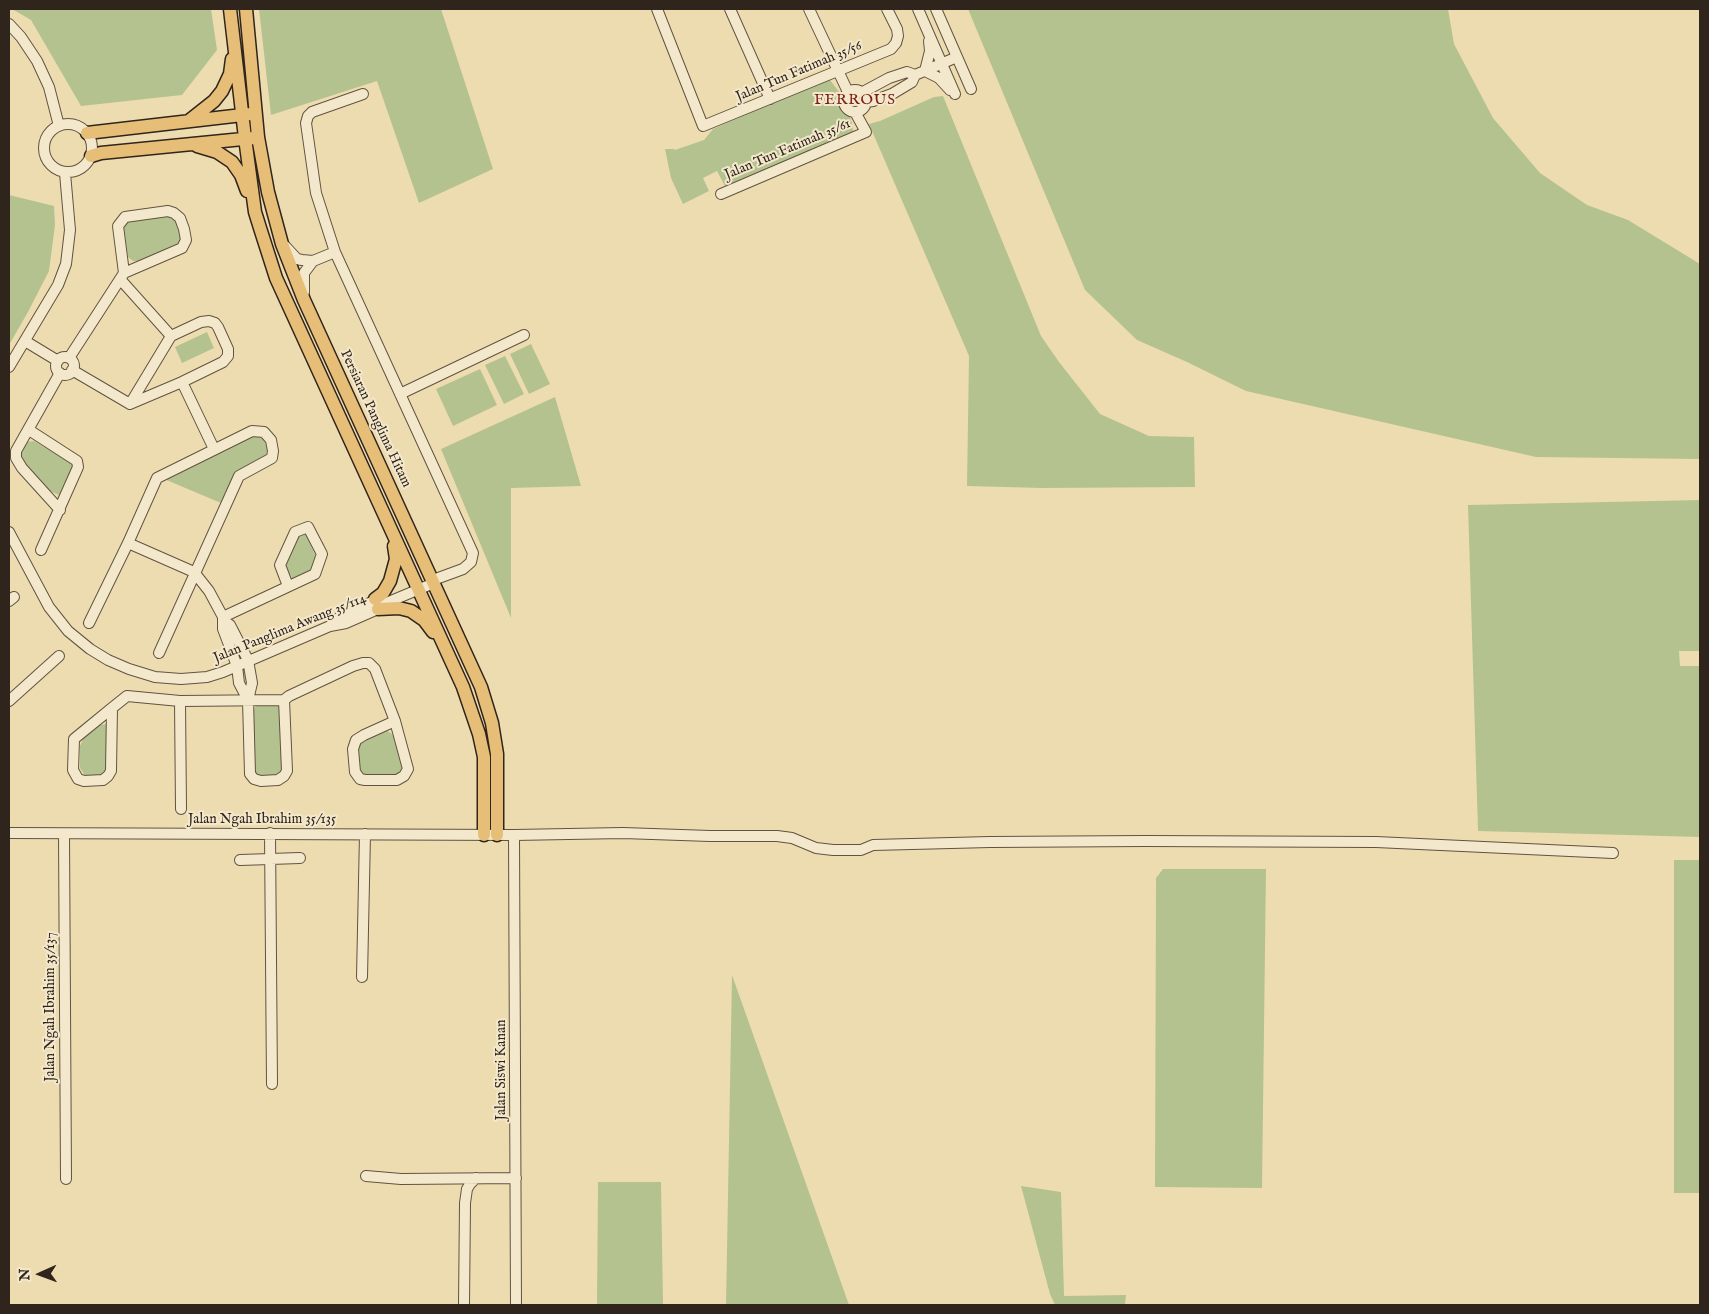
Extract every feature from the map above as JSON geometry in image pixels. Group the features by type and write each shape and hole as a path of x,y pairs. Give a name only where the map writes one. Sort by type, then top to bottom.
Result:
{"main road":[{"path":"91,156 101,153 251,138 242,115 230,9"},
{"name":"Persiaran Panglima Hitam","path":"246,9 256,114 251,138 255,212 276,278 463,687 481,741 484,757 490,834"},
{"path":"188,121 208,107 222,91 230,74 234,48"},
{"path":"87,133 256,114"},
{"name":"Persiaran Panglima Hitam","path":"251,138 282,244 304,300 481,687 492,723 497,754 490,834"},
{"path":"190,144 217,152 232,162 241,175 255,212"},
{"path":"391,530 396,559 390,581 377,604 411,611 424,620 444,645"}],"street":[{"name":"Jalan Tun Fatimah 35/56","path":"658,9 703,126 891,49 896,44 898,36 897,29 887,9"},
{"path":"730,9 770,99"},
{"path":"809,9 848,92"},
{"path":"918,9 929,34 955,94 939,78 920,73 907,72 889,78 864,97 862,110 855,112 848,110 844,104 844,98 848,92 854,89 864,97 873,101 892,94 912,82 920,73 930,51 929,34"},
{"path":"936,9 971,89"},
{"path":"9,24 22,37 37,61 49,87 59,126"},
{"path":"920,73 957,57"},
{"path":"363,94 312,112 308,116 306,123 316,193 335,252 473,553 471,562 463,570 417,587"},
{"name":"Jalan Tun Fatimah 35/61","path":"721,194 866,132 855,112"},
{"path":"66,124 74,125 87,133 91,140 91,156 81,169 74,172 65,173 57,171 50,166 46,159 44,142 47,135 59,126 66,124"},
{"path":"9,367 58,284 66,264 70,230 65,173"},
{"path":"69,358 122,276 182,248 186,240 180,218 174,213 168,211 125,217 118,226 122,276 171,336"},
{"path":"282,244 297,259 313,261 335,252"},
{"path":"304,300 304,273 313,261"},
{"path":"201,322 212,322 218,327 228,349 228,356 223,362 156,394 130,404 171,336 201,322"},
{"path":"400,394 524,335"},
{"path":"25,341 58,361"},
{"path":"60,373 56,366 58,361 62,358 69,358"},
{"path":"69,358 72,362 72,370"},
{"path":"60,373 66,374 72,370"},
{"path":"72,370 130,404"},
{"path":"60,373 16,452 16,458 22,468 60,510"},
{"path":"145,378 146,391 150,394 156,394"},
{"path":"182,382 214,449"},
{"path":"29,430 77,461 78,467 42,550"},
{"path":"89,624 157,478 252,431 264,432 271,440 272,458 238,476 159,653"},
{"path":"223,619 315,574 322,554 308,527 295,532 280,565 288,586"},
{"name":"Jalan Panglima Awang 35/114","path":"9,532 49,607 68,631 108,660 155,677 207,676 237,666 330,626 342,615 377,604 383,598 417,587"},
{"path":"128,543 194,572 209,591 223,619 230,625 248,660 252,683 248,700 250,774 254,779 269,782 278,780 287,771 284,700"},
{"path":"223,619 223,629 237,666 239,683 248,700"},
{"path":"9,701 59,656"},
{"path":"112,708 111,771 103,780 84,781 78,779 73,770 74,739 112,708 128,696 180,702 284,700 353,666 363,663 369,664 375,669 395,721 408,769 404,776 398,780 360,779 353,766 353,749 356,740 395,721"},
{"path":"180,702 181,809"},
{"name":"Jalan Ngah Ibrahim 35/135","path":"9,833 514,835 623,832 710,836 777,836 792,838 816,848 833,850 861,850 873,845 970,842 1144,841 1385,843 1613,853"},
{"path":"270,833 272,1084"},
{"name":"Jalan Ngah Ibrahim 35/137","path":"64,834 66,1179"},
{"path":"362,977 365,834"},
{"name":"Jalan Siswi Kanan","path":"514,835 516,1305"},
{"path":"240,860 300,858"},
{"path":"366,1176 401,1179 516,1178"},
{"path":"464,1305 465,1203 467,1189 476,1178"}],"green space":[{"path":"12,9 211,9 217,50 182,95 81,106 31,20"},
{"path":"259,9 441,9 493,169 419,203 377,81 271,115"},
{"path":"968,9 1448,9 1454,44 1493,118 1540,173 1587,205 1628,220 1700,264 1700,459 1536,457 1246,391 1137,340 1085,290"},
{"path":"824,80 830,80 840,93 840,104 849,115 852,123 853,131 850,135 741,182 739,180 725,186 717,171 703,178 709,191 683,204 671,178 665,149 675,150 704,140 713,129"},
{"path":"943,96 1041,336 1100,414 1149,436 1194,437 1195,487 1042,488 967,486 969,356 869,124 934,97"},
{"path":"9,195 54,206 55,225 49,271 9,345"},
{"path":"167,214 179,224 180,241 141,261 133,261 128,257 124,229 126,221"},
{"path":"207,332 214,348 182,363 175,347"},
{"path":"531,344 550,384 529,394 510,354"},
{"path":"505,356 524,394 504,404 485,365"},
{"path":"480,369 497,405 453,426 436,389"},
{"path":"555,397 581,486 511,488 511,618 441,449"},
{"path":"257,435 263,439 268,448 266,455 234,474 221,503 164,479"},
{"path":"34,441 72,464 73,467 62,494 59,495 48,490 22,462 19,452 26,442"},
{"path":"1700,500 1700,651 1679,651 1680,666 1700,666 1700,837 1478,831 1468,505"},
{"path":"304,533 316,557 311,571 299,578 292,578 285,566 298,536"},
{"path":"272,703 278,706 281,713 283,770 275,778 256,776 253,771 252,714 255,707 260,704"},
{"path":"106,724 109,728 109,768 103,776 86,777 80,768 80,746 83,739 100,725"},
{"path":"385,730 395,738 402,768 401,771 398,775 366,776 358,769 358,744 360,741"},
{"path":"1674,860 1700,860 1700,1193 1674,1193"},
{"path":"1163,869 1266,869 1262,1188 1155,1187 1156,878"},
{"path":"732,975 849,1305 726,1305"},
{"path":"598,1182 661,1182 663,1305 597,1305"},
{"path":"1021,1186 1061,1192 1064,1296 1126,1295 1125,1305 1055,1305 1050,1294"}],"district":[{"name":"FERROUS","path":"855,101"}]}
